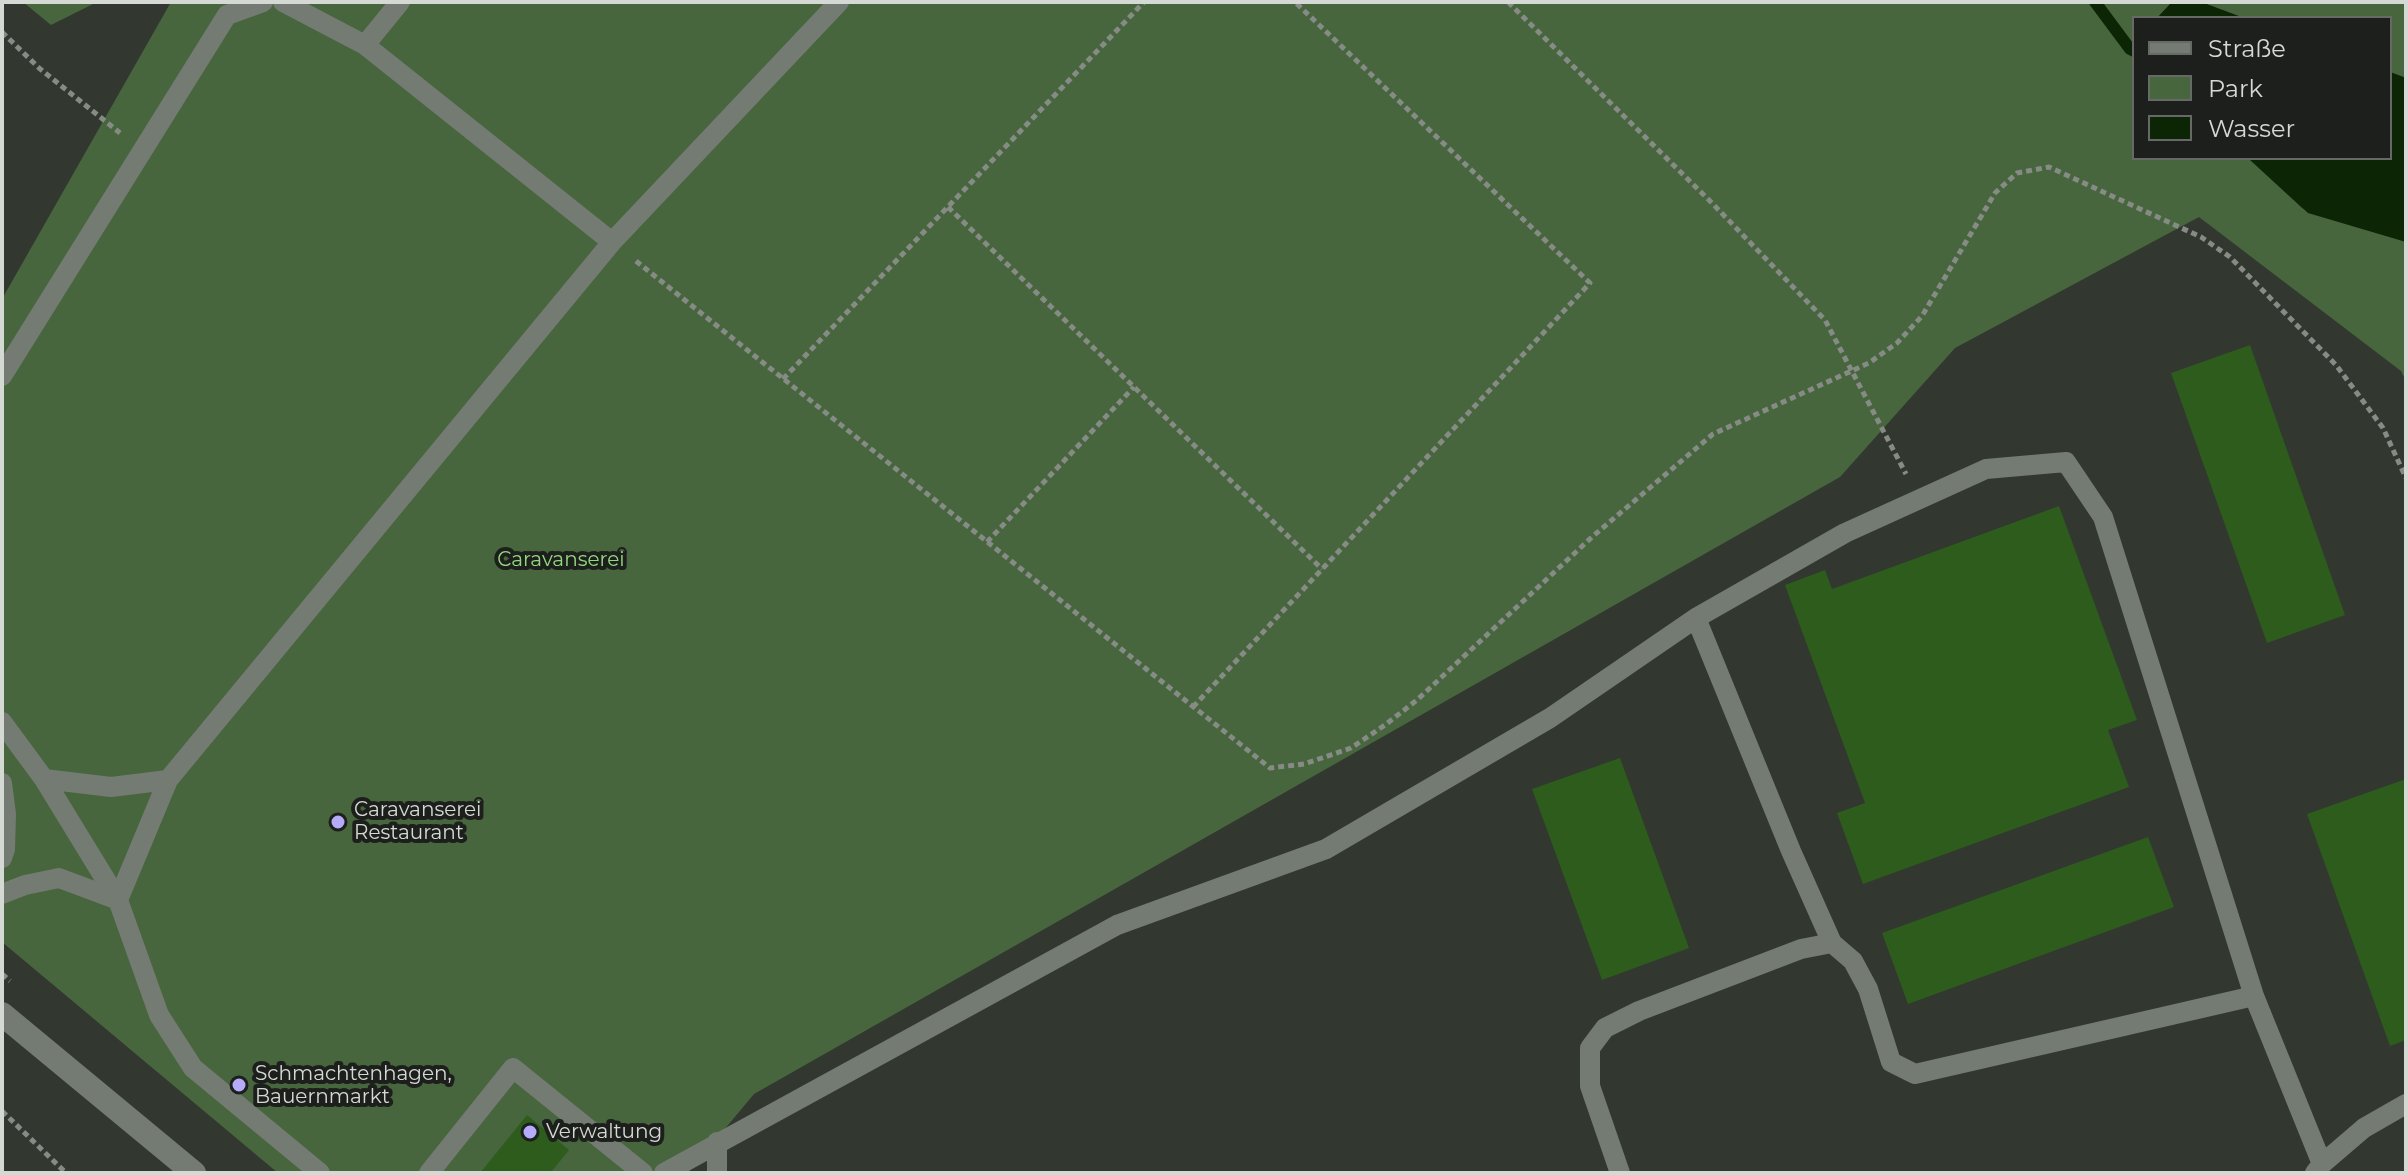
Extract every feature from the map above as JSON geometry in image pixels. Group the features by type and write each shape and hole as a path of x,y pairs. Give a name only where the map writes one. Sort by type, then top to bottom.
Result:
{"main road":[{"path":"2,1014 194,1173"}],"lane":[{"path":"2,376 227,15 263,2"},
{"path":"283,2 365,45 612,242"},
{"path":"365,45 400,2"},
{"path":"118,900 168,780 612,242 839,2"},
{"path":"664,1173 1117,925 1326,849 1550,718 1696,618 1845,533 1986,469 2066,462 2103,517 2254,996 2318,1168 2364,1128 2406,1104"},
{"path":"1696,618 1832,943 1853,961 1868,989 1891,1062 1915,1074 2254,996"},
{"path":"2,722 44,779 118,900 159,1015 193,1068 320,1173"},
{"path":"44,779 111,787 168,780"},
{"path":"2,783 6,814 2,858"},
{"path":"2,894 25,885 59,878 118,900"},
{"path":"1620,1173 1590,1086 1590,1048 1605,1028 1639,1011 1801,949 1832,943"},
{"path":"429,1173 513,1068 643,1173"},
{"path":"717,1142 717,1173"}],"path":[{"path":"783,379 1144,2"},
{"path":"1193,707 1590,283 1295,2"},
{"path":"1508,2 1710,201 1825,320 1920,499"},
{"path":"2,32 39,68 142,151"},
{"path":"612,242 1270,768 1304,764 1351,748 1417,700 1592,537 1713,434 1869,363 1897,343 1922,316 1995,193 2017,173 2049,167 2201,237 2230,257 2336,365 2383,428 2406,478"},
{"path":"948,207 1322,569"},
{"path":"987,542 1134,387"},
{"path":"2,1111 66,1173"}],"green space":[{"path":"23,2 97,2 51,25"},
{"name":"Caravanserei","path":"171,2 2172,2 2159,16 2132,16 2132,160 2250,160 2302,208 2406,241 2406,381 2401,371 2199,217 1955,348 1840,477 754,1094 688,1173 278,1173 2,942 2,299"},
{"path":"2201,2 2406,2 2406,78 2392,73 2392,16 2239,16"}],"water":[{"path":"2172,2 2201,2 2239,16 2159,16"},
{"path":"2392,73 2406,78 2406,242 2308,213 2250,160 2392,160"}],"building":[{"path":"2250,345 2345,615 2267,643 2171,373"},
{"path":"2059,506 2137,720 2108,730 2129,787 1863,884 1837,813 1865,803 1785,585 1825,570 1832,589"},
{"path":"1620,758 1689,948 1602,980 1532,789"},
{"path":"2406,779 2406,1040 2390,1046 2307,814"},
{"path":"2148,837 2174,907 1908,1004 1882,933"},
{"name":"Verwaltung","path":"527,1115 569,1150 552,1171 555,1173 480,1173"}],"waterway":[{"path":"2095,2 2132,50"}],"place":[{"name":"Caravanserei Restaurant","path":"338,822"},
{"name":"Schmachtenhagen, Bauernmarkt","path":"239,1085"},
{"name":"Verwaltung","path":"530,1132"}]}
